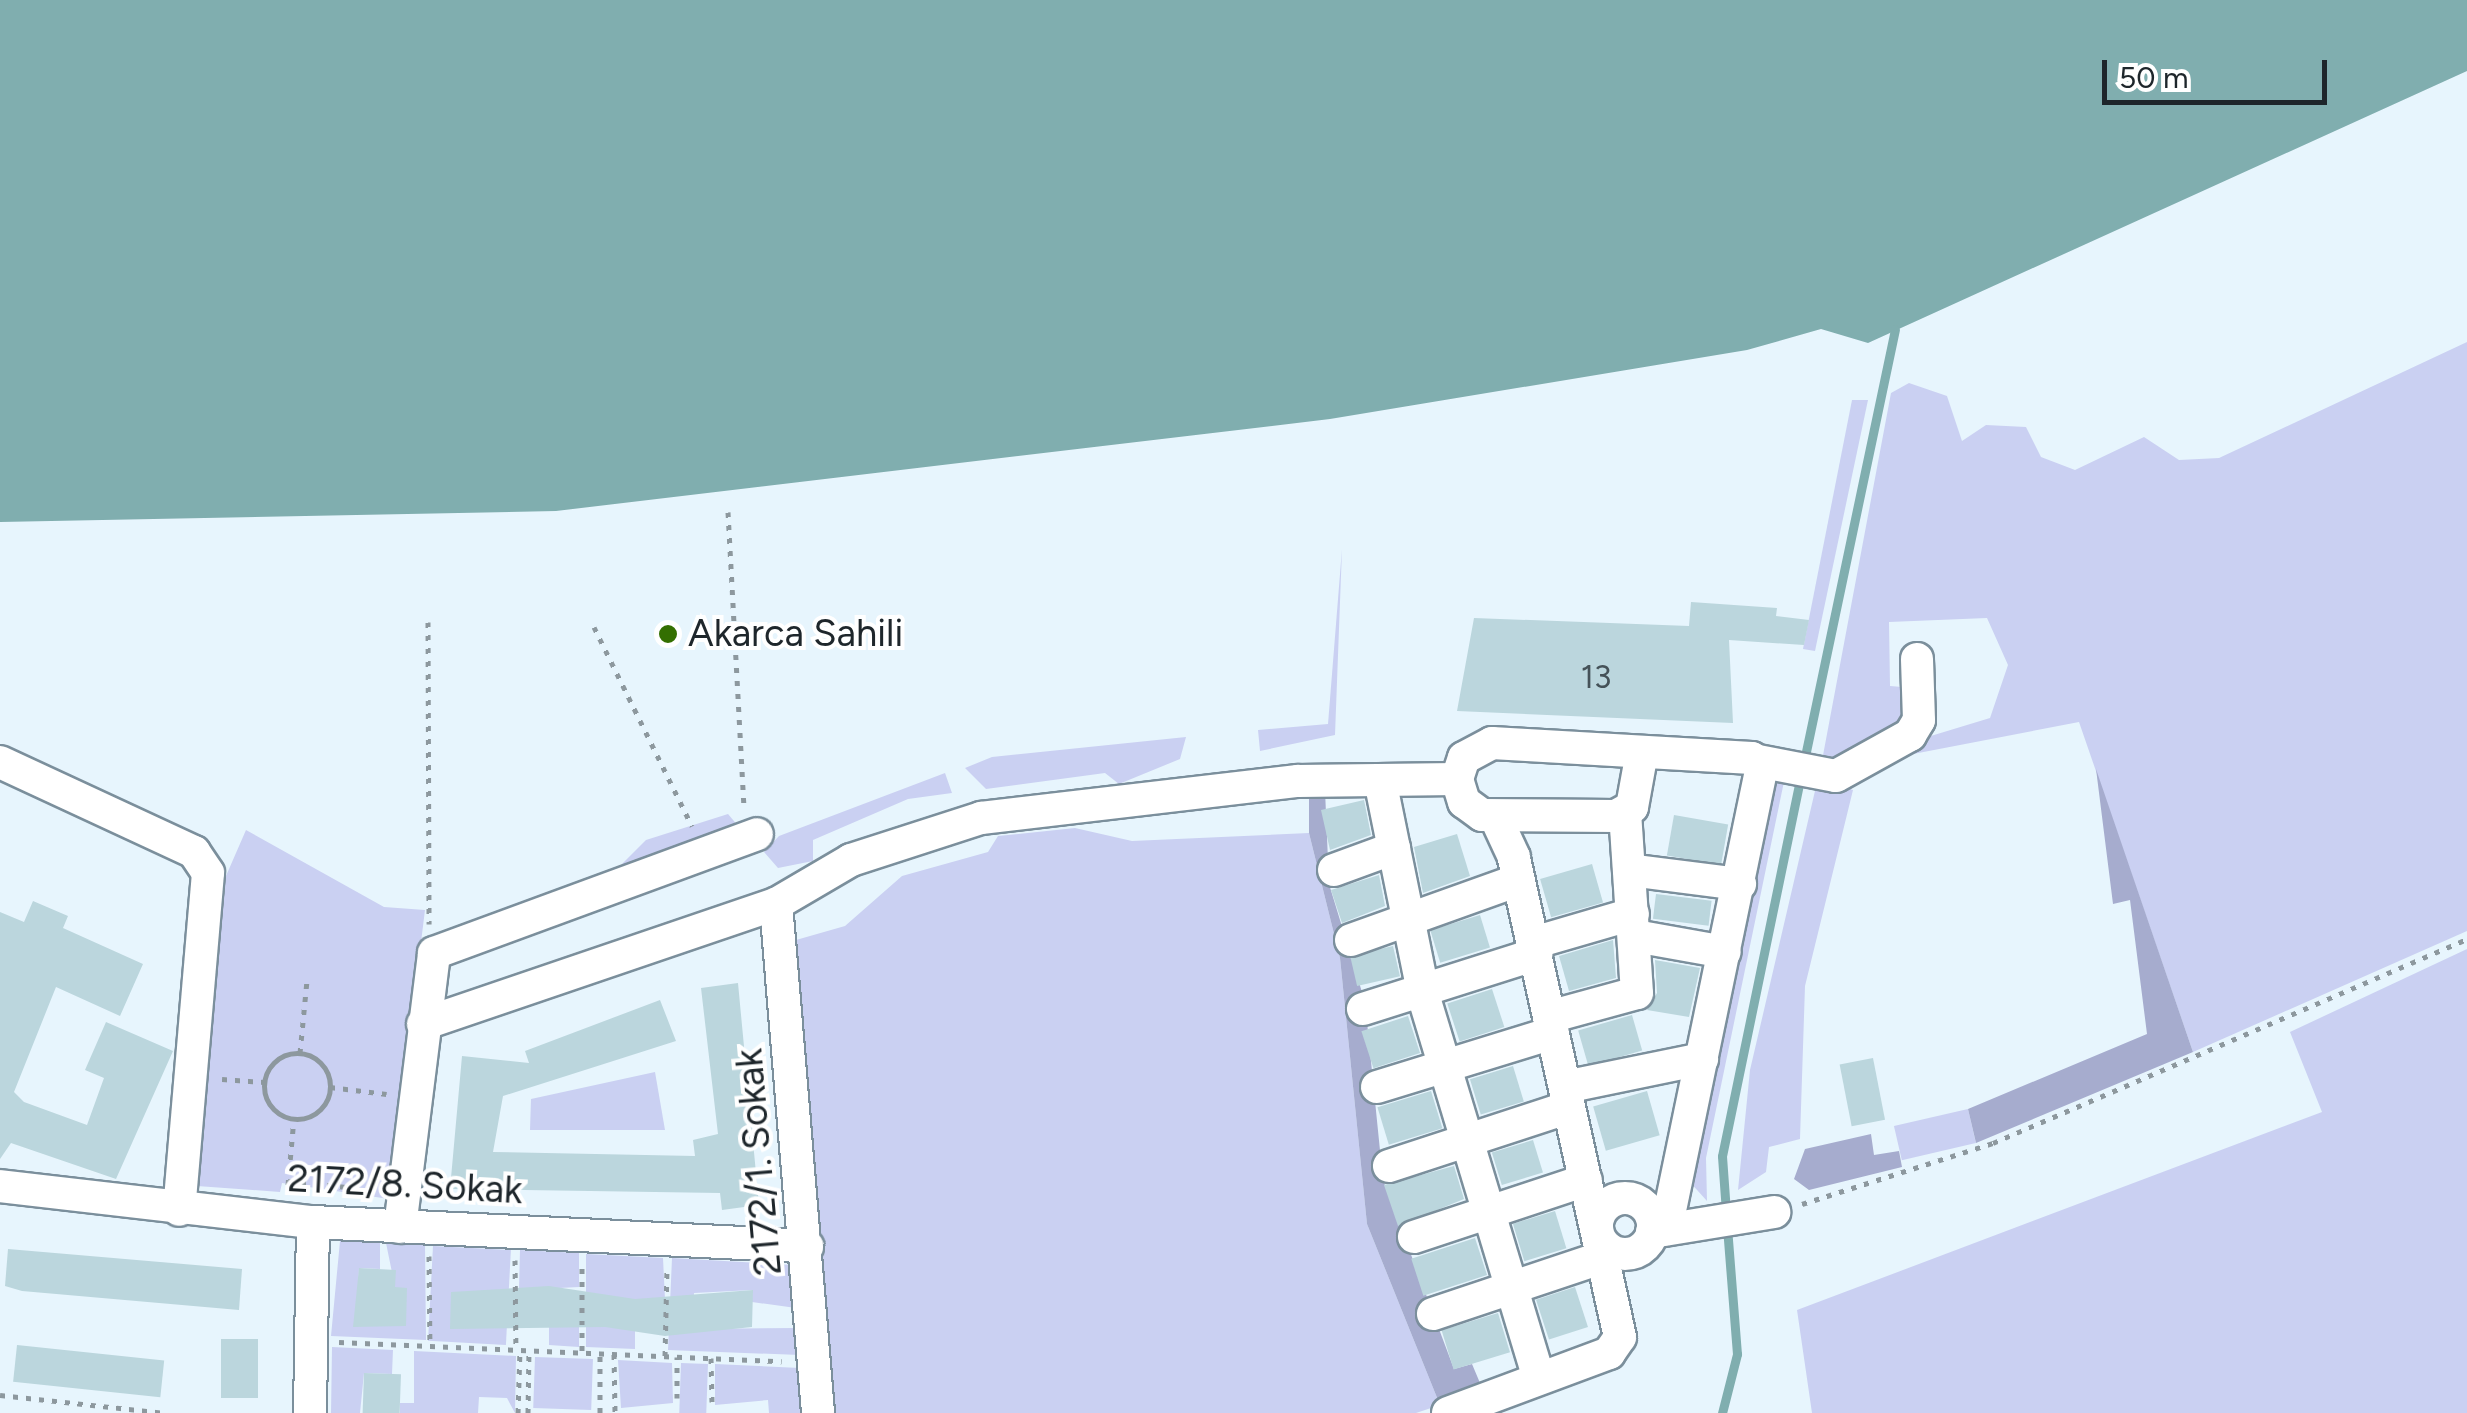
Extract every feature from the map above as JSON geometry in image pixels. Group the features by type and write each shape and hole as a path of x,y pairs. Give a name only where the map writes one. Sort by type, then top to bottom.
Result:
{"street":[{"path":"1625,813 1494,816 1472,810 1457,779 1464,758 1492,743 1767,762 1838,776 1915,731 1918,659"},
{"path":"1377,1087 1635,996 1625,813 1642,752"},
{"path":"0,762 203,861 210,889 179,1210"},
{"path":"1659,1230 1702,1059 1767,762"},
{"path":"423,1024 776,904 850,860 981,818 1380,780 1457,779"},
{"path":"1380,780 1423,990 1538,1376"},
{"path":"1461,1410 1618,1344 1600,1245 1519,880 1494,816"},
{"path":"414,1228 397,1096 423,1024 429,966 448,943 751,836"},
{"path":"1334,870 1394,848"},
{"path":"1630,870 1740,884"},
{"path":"1351,940 1519,880"},
{"name":"2172/1. Sokak","path":"776,904 808,1246 818,1413"},
{"path":"1363,1010 1534,948 1634,925 1725,952"},
{"path":"1390,1166 1467,1140 1567,1097 1702,1059"},
{"path":"1414,1237 1586,1180"},
{"name":"2172/8. Sokak","path":"0,1186 179,1210 298,1220 808,1246"},
{"path":"1600,1245 1605,1206 1622,1198 1648,1210 1659,1230"},
{"path":"1659,1230 1759,1211"},
{"path":"298,1220 310,1341 310,1413"},
{"path":"1433,1314 1511,1288 1600,1245"}],"path":[{"path":"728,512 751,836"},
{"path":"428,622 429,966"},
{"path":"594,627 704,852"},
{"path":"1759,1211 1993,1144 2467,939"},
{"path":"300,1053 307,980"},
{"path":"300,1053 322,1064 330,1087 319,1110 294,1118 270,1104 264,1082 274,1062 300,1053"},
{"path":"192,1076 264,1082"},
{"path":"330,1087 397,1096"},
{"path":"294,1118 288,1181 298,1220"},
{"path":"288,1181 376,1190 382,1168"},
{"path":"414,1228 430,1346"},
{"path":"514,1232 518,1413"},
{"path":"582,1234 582,1353"},
{"path":"665,1356 667,1238"},
{"path":"310,1341 815,1363"},
{"path":"528,1413 529,1350"},
{"path":"600,1354 600,1413"},
{"path":"614,1354 615,1413"},
{"path":"677,1357 677,1398"},
{"path":"711,1358 712,1402"},
{"path":"0,1395 165,1413"}],"shaded area":[{"path":"0,0 2467,0 2467,71 1868,343 1821,329 1747,350 1330,419 556,511 0,522"},
{"path":"2467,342 2467,931 2193,1052 2079,722 1908,755 1911,742 1990,718 2008,665 1987,618 1889,622 1890,686 1902,687 1903,731 1821,766 1891,393 1909,383 1947,396 1962,441 1986,425 2026,427 2041,457 2075,470 2144,437 2179,460 2219,458"},
{"path":"1852,400 1868,400 1815,651 1803,649"},
{"path":"1342,549 1335,735 1260,751 1258,730 1328,724"},
{"path":"1186,737 1180,759 1119,784 1105,773 986,789 965,768 992,757"},
{"path":"2096,769 2193,1052 1976,1143 1968,1109 2147,1034 2130,900 2113,904"},
{"path":"1773,771 1786,772 1706,1158 1707,1201 1688,1180"},
{"path":"945,773 952,793 908,799 813,840 813,861 778,868 764,852 779,836"},
{"path":"1818,778 1853,790 1805,986 1800,1139 1769,1147 1766,1172 1738,1190 1750,1070"},
{"path":"1325,790 1329,884 1365,1002 1383,1180 1454,1369 1472,1364 1480,1383 1440,1405 1367,1224 1340,958 1309,833 1309,792"},
{"path":"728,814 739,827 616,870 646,840"},
{"path":"1075,828 1132,841 1309,833 1340,958 1367,1224 1440,1405 1416,1413 829,1413 789,942 845,926 902,876 988,852 998,836"},
{"path":"246,830 384,907 425,910 389,1199 282,1183 280,1192 197,1186 219,892"},
{"path":"2467,949 2467,1413 1812,1413 1797,1310 2322,1112 2290,1032"},
{"path":"655,1072 665,1130 530,1130 531,1099"},
{"path":"1968,1109 1976,1143 1902,1160 1894,1126"},
{"path":"1871,1134 1874,1155 1899,1151 1902,1167 1809,1190 1794,1179 1805,1149"},
{"path":"340,1241 380,1243 380,1269 359,1268 358,1297 395,1287 386,1243 425,1245 426,1340 331,1336"},
{"path":"433,1246 511,1250 506,1345 428,1341"},
{"path":"520,1250 579,1253 579,1287 519,1290"},
{"path":"586,1254 663,1258 665,1299 635,1299 635,1349 586,1347"},
{"path":"672,1258 793,1265 796,1308 752,1302 752,1290 694,1293 692,1329 797,1328 800,1355 668,1350"},
{"path":"579,1324 579,1347 549,1345 549,1327"},
{"path":"332,1347 393,1350 392,1374 364,1373 360,1413 331,1413"},
{"path":"414,1351 516,1356 515,1413 507,1398 479,1397 478,1413 400,1413 400,1403 414,1403"},
{"path":"535,1357 593,1359 591,1410 533,1408"},
{"path":"618,1360 672,1363 673,1403 621,1408"},
{"path":"681,1363 708,1364 706,1413 679,1413"},
{"path":"715,1364 800,1368 803,1413 769,1413 768,1400 715,1405"}],"building":[{"path":"1691,602 1777,608 1776,616 1809,620 1804,645 1729,640 1733,723 1457,711 1474,618 1689,626"},
{"path":"1364,800 1371,835 1330,850 1321,810"},
{"path":"1674,815 1728,825 1721,865 1667,855"},
{"path":"1457,834 1470,876 1423,893 1414,847"},
{"path":"1592,864 1603,902 1551,917 1540,879"},
{"path":"1379,875 1385,906 1342,923 1331,890"},
{"path":"1656,894 1712,901 1709,926 1653,919"},
{"path":"33,901 68,916 63,928 143,964 120,1016 56,987 14,1092 24,1102 87,1125 104,1078 85,1070 106,1022 173,1051 116,1179 11,1143 0,1159 0,912 24,922"},
{"path":"1480,915 1490,948 1440,963 1430,930"},
{"path":"1613,940 1616,978 1569,991 1559,956"},
{"path":"1393,946 1400,976 1357,986 1350,956"},
{"path":"1655,960 1700,968 1689,1017 1647,1010 1657,993"},
{"path":"738,983 759,1205 722,1210 720,1193 450,1189 462,1056 529,1063 525,1051 660,1000 676,1041 503,1096 493,1152 695,1156 693,1140 718,1134 701,988"},
{"path":"1492,989 1504,1027 1460,1042 1447,1004"},
{"path":"1632,1015 1642,1051 1588,1066 1578,1030"},
{"path":"1408,1016 1420,1053 1373,1068 1361,1031"},
{"path":"1873,1058 1885,1120 1852,1126 1840,1064"},
{"path":"1513,1066 1524,1101 1481,1115 1470,1079"},
{"path":"1431,1091 1442,1128 1389,1145 1377,1107"},
{"path":"1647,1091 1660,1135 1606,1151 1593,1106"},
{"path":"1533,1140 1543,1173 1502,1185 1492,1153"},
{"path":"1454,1166 1464,1199 1398,1226 1384,1185"},
{"path":"1555,1211 1566,1248 1524,1261 1513,1224"},
{"path":"1475,1238 1487,1275 1423,1296 1411,1259"},
{"path":"8,1249 242,1269 239,1310 22,1291 5,1286"},
{"path":"359,1268 396,1270 395,1287 407,1288 406,1326 353,1327"},
{"path":"549,1286 635,1299 753,1290 752,1327 665,1336 605,1327 450,1329 451,1292"},
{"path":"1575,1287 1588,1327 1549,1340 1536,1300"},
{"path":"1498,1313 1510,1352 1454,1369 1442,1330"},
{"path":"221,1339 258,1339 258,1398 221,1398"},
{"path":"17,1345 164,1360 160,1397 13,1382"},
{"path":"364,1373 401,1374 400,1413 363,1413"}],"waterway":[{"path":"1804,761 1895,330"},
{"path":"1726,1212 1722,1156 1801,776"},
{"path":"1722,1413 1737,1354 1727,1228"}],"place":[{"name":"Akarca Sahili","path":"668,634"}]}
